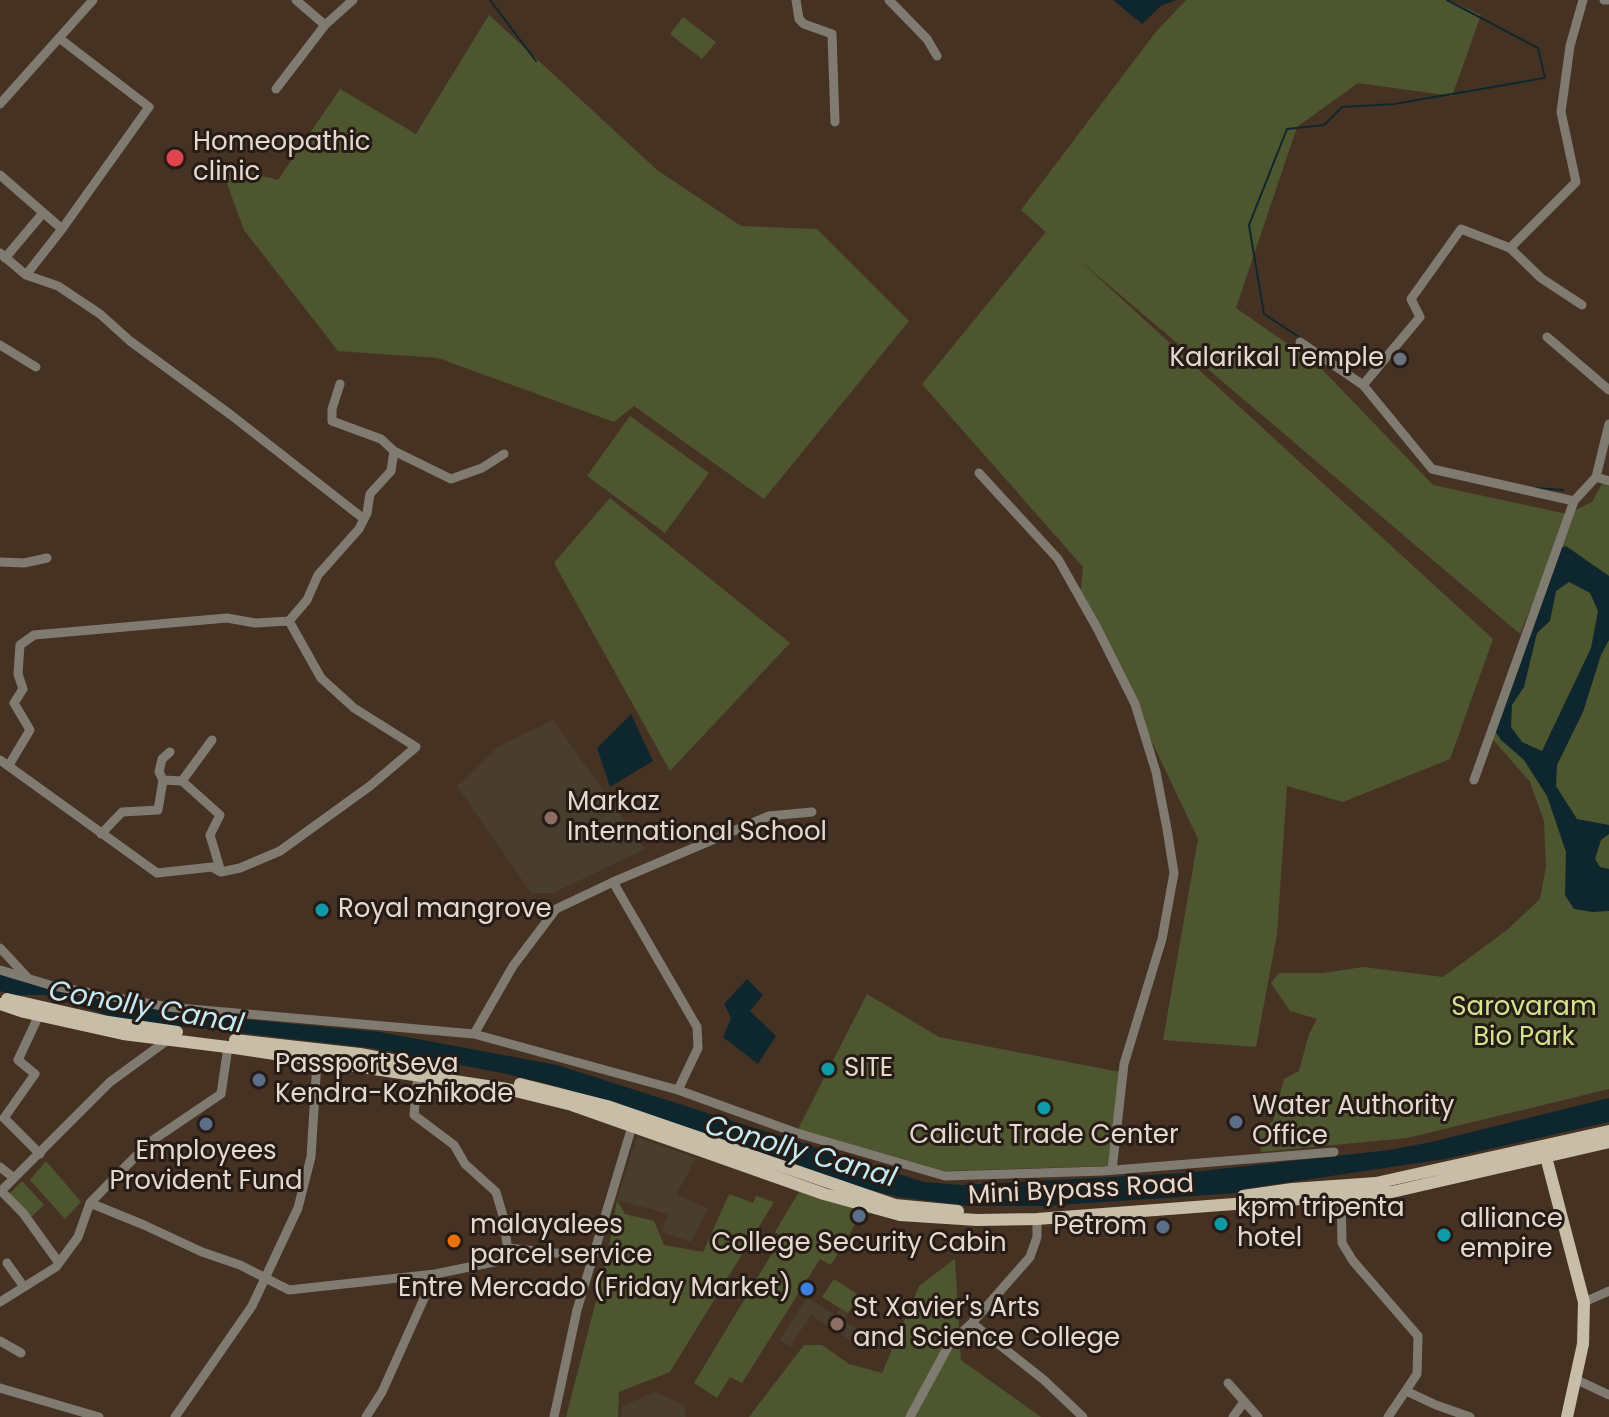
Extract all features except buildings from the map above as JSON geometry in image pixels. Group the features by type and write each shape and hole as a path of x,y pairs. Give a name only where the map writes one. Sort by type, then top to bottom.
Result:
{"main road":[{"name":"Mini Bypass Road","path":"0,997 108,1022 372,1056 541,1088 824,1194 900,1215 977,1220 1037,1219 1340,1191 1609,1142"},
{"name":"Mini Bypass Road","path":"0,1004 123,1034 507,1089 633,1121 895,1205 968,1212 1120,1209 1340,1191"},
{"name":"Mini Bypass Road","path":"1545,1152 1609,1131"},
{"path":"1545,1152 1584,1302 1585,1325 1567,1417"}],"street":[{"path":"0,104 92,0"},
{"path":"296,0 325,25"},
{"path":"276,89 325,25 353,0"},
{"path":"796,0 799,19 804,24 832,34 835,122"},
{"path":"889,0 927,39 937,56"},
{"path":"1510,248 1576,182 1561,112 1570,46 1583,0"},
{"path":"26,275 149,107 59,38"},
{"path":"0,175 62,229"},
{"path":"43,213 3,256 26,275 58,286 100,314 130,341 364,519"},
{"path":"1363,385 1420,317 1411,299 1461,229 1510,248 1541,278 1582,305"},
{"path":"1547,337 1609,390"},
{"path":"1300,342 1363,385 1432,469 1574,501"},
{"path":"0,345 36,367"},
{"path":"340,384 332,409 332,421 381,439 394,451 451,479 482,468 504,454"},
{"path":"1474,780 1574,501 1596,477 1609,424"},
{"path":"289,621 321,678 354,708 416,747 370,786 280,851 240,868 221,872 212,867 157,873 4,762 30,730 14,703 23,689 18,674 20,645 34,635 227,618 255,623 289,621 307,600 318,575 359,529 370,494 391,471 394,451"},
{"path":"979,473 1058,559 1097,628 1135,704 1156,772 1167,829 1174,873 1162,939 1124,1064 1112,1170"},
{"path":"1596,477 1609,481"},
{"path":"0,562 24,563 47,558"},
{"path":"182,781 212,740"},
{"path":"101,834 122,812 158,810 163,780 159,772 162,759 170,752"},
{"path":"163,780 182,781 220,815 210,835 221,872"},
{"path":"474,1034 513,966 556,909 769,816 812,812"},
{"path":"613,882 697,1027 698,1048 678,1090"},
{"path":"0,948 29,979"},
{"path":"0,970 53,986 168,1007 474,1034 678,1090 797,1133 945,1176 1112,1170 1334,1152"},
{"path":"39,1015 18,1060 35,1074 4,1118 40,1154"},
{"path":"59,1263 23,1213 1,1191 110,1082 169,1039"},
{"path":"0,1302 59,1263 78,1237 90,1203 153,1140 221,1094 228,1047"},
{"path":"175,1417 252,1306 298,1208 311,1157 317,1061"},
{"path":"90,1203 158,1230 202,1252 240,1265 289,1290 435,1274 499,1261 508,1248 496,1192 465,1164 454,1145 414,1115 418,1074"},
{"path":"554,1417 577,1310 633,1121"},
{"path":"0,1167 14,1178"},
{"path":"1340,1191 1342,1243 1353,1261 1418,1336 1417,1374 1388,1417"},
{"path":"910,1417 950,1343 972,1323 1030,1257 1037,1237 1037,1219"},
{"path":"508,1248 592,1257"},
{"path":"7,1263 24,1287"},
{"path":"366,1417 382,1392 435,1274"},
{"path":"1584,1302 1609,1291"},
{"path":"972,1323 1044,1380 1083,1417"},
{"path":"0,1341 21,1353"},
{"path":"1575,1379 1609,1395"},
{"path":"1228,1383 1258,1417"},
{"path":"0,1388 93,1417"},
{"path":"1406,1391 1470,1417"},
{"path":"1233,1417 1244,1402"}],"shaded area":[{"name":"Markaz International School","path":"553,720 645,849 553,893 531,893 457,786 498,747"},
{"path":"637,1137 696,1158 676,1195 708,1208 691,1242 662,1232 668,1214 617,1200"},
{"name":"St Xavier's Arts and Science College","path":"807,1297 835,1315 841,1308 848,1313 843,1320 872,1338 864,1349 811,1315 790,1347 780,1340"},
{"path":"655,1392 684,1405 686,1417 621,1417 622,1406"}],"green space":[{"name":"Sarovaram Bio Park","path":"1186,0 1449,0 1481,15 1452,96 1358,83 1297,127 1236,308 1318,365 1433,485 1567,514 1592,502 1602,484 1609,486 1609,1089 1407,1138 1261,1152 1259,1132 1273,1121 1284,1079 1299,1071 1309,1034 1317,1019 1290,1011 1271,983 1279,973 1323,973 1363,967 1443,977 1507,930 1540,899 1546,866 1544,821 1530,782 1489,735 1556,544 1520,634 1078,259 1493,639 1450,759 1343,802 1287,786 1277,934 1256,1047 1163,1040 1198,839 1106,645 1080,598 1083,567 922,384 1046,232 1021,210 1155,33"},
{"path":"489,15 657,170 741,226 817,229 909,321 764,499 634,406 614,422 438,358 338,351 244,230 226,181 232,168 278,180 340,89 416,134"},
{"path":"683,17 716,42 702,59 670,34"},
{"path":"630,416 709,473 665,533 587,476"},
{"path":"610,498 790,643 670,771 554,563"},
{"path":"867,994 939,1037 1120,1072 1110,1166 945,1171 798,1129"},
{"path":"46,1161 81,1202 65,1219 30,1180"},
{"path":"22,1181 44,1205 30,1218 8,1195"},
{"path":"800,1190 863,1211 831,1265 820,1259 742,1383 730,1377 717,1398 694,1383 782,1237 775,1232"},
{"path":"729,1194 753,1203 756,1196 774,1202 670,1372 619,1392 618,1417 566,1417 607,1258 617,1200 625,1214 654,1221 664,1245 703,1252"},
{"path":"955,1259 961,1360 1041,1417 749,1417 804,1345 822,1345 849,1364 882,1373 919,1286"},
{"path":"834,1279 860,1296 848,1313 822,1297"}],"water":[{"path":"1113,0 1177,0 1162,5 1142,24"},
{"path":"1566,546 1609,576 1609,640 1601,655 1583,712 1557,765 1556,786 1577,819 1609,825 1609,834 1601,840 1595,859 1600,867 1609,869 1609,911 1574,909 1565,895 1566,852 1547,796 1524,760 1495,731 1560,548","holes":["1569,582 1590,593 1598,611 1591,648 1542,751 1522,742 1511,727 1512,705 1524,687 1537,633 1550,621 1556,591"]},
{"path":"631,714 653,761 610,787 597,748"},
{"name":"Conolly Canal","path":"0,973 40,986 178,1013 380,1032 557,1065 924,1182 962,1185 1184,1173 1389,1150 1609,1098 1609,1122 1445,1159 1244,1189 1239,1193 1043,1206 969,1206 898,1197 866,1189 560,1087 502,1073 371,1048 119,1019 46,995 12,995 0,991"},
{"path":"747,979 763,995 750,1011 776,1036 758,1064 723,1037 731,1018 724,1004"}],"waterway":[{"path":"490,0 536,61"},
{"path":"1299,337 1264,314 1249,225 1287,129 1324,125 1342,107 1394,104 1545,78 1538,48 1447,0"},
{"path":"1536,488 1563,490"}],"place":[{"name":"Homeopathic clinic","path":"175,158"},
{"name":"Kalarikal Temple","path":"1400,359"},
{"name":"Markaz International School","path":"551,818"},
{"name":"Royal mangrove","path":"322,910"},
{"name":"SITE","path":"828,1069"},
{"name":"Passport Seva Kendra-Kozhikode","path":"259,1080"},
{"name":"Calicut Trade Center","path":"1044,1108"},
{"name":"Water Authority Office","path":"1236,1122"},
{"name":"Employees Provident Fund","path":"206,1124"},
{"name":"College Security Cabin","path":"859,1216"},
{"name":"kpm tripenta hotel","path":"1221,1224"},
{"name":"Petrom","path":"1163,1227"},
{"name":"alliance empire","path":"1444,1235"},
{"name":"malayalees parcel service","path":"454,1241"},
{"name":"Entre Mercado (Friday Market)","path":"807,1289"},
{"name":"St Xavier's Arts and Science College","path":"837,1324"}]}
